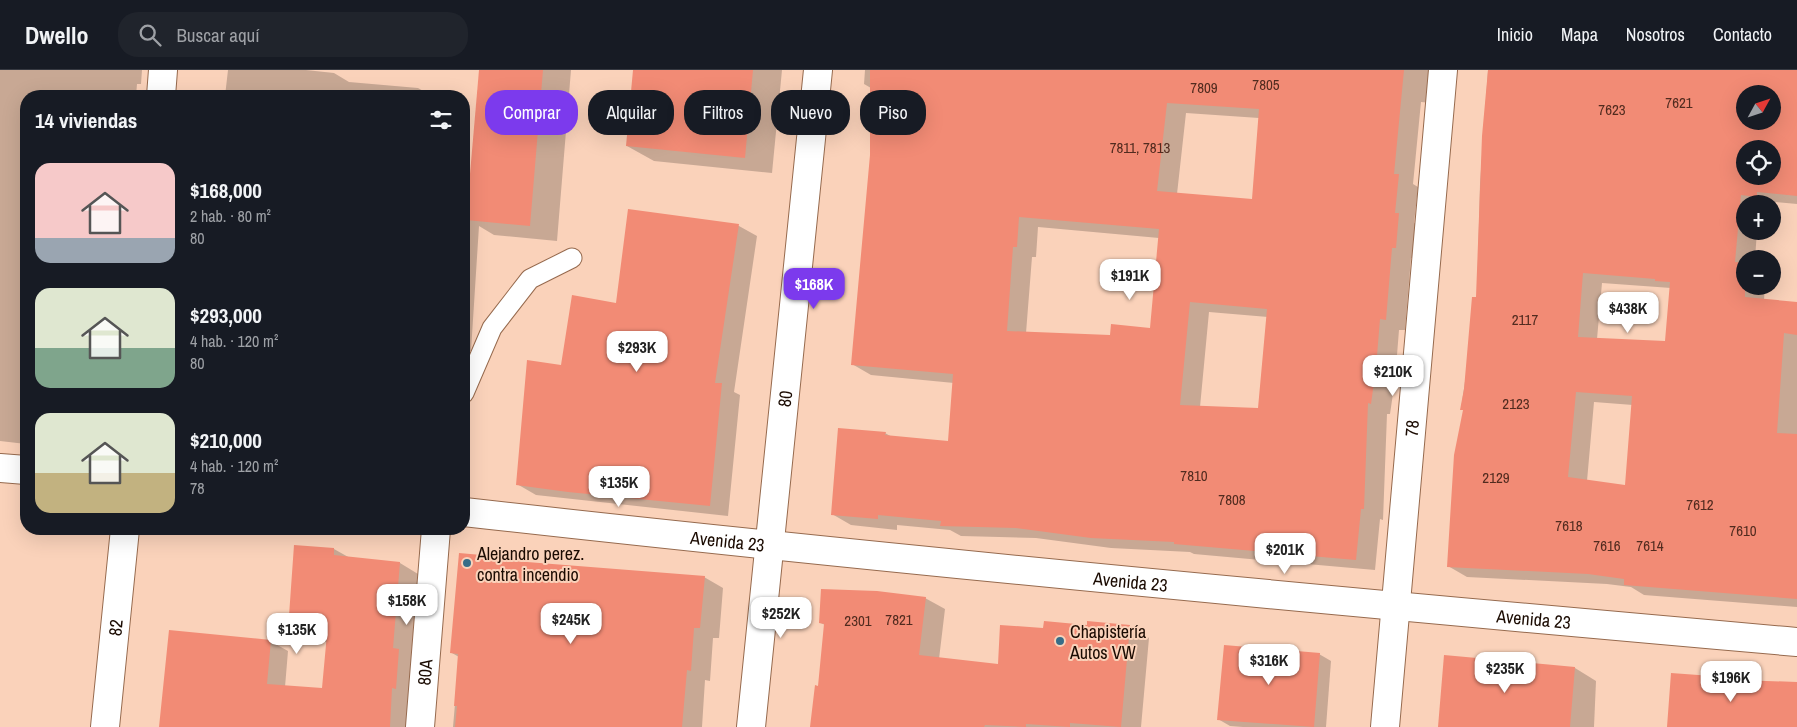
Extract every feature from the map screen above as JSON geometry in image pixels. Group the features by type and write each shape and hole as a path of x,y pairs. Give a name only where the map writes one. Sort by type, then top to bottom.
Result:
{"street":[{"path":"161,90 163,70"},
{"name":"80","path":"751,727 818,70"},
{"name":"78","path":"1386,727 1443,70"},
{"path":"0,468 20,470"},
{"name":"Avenida 23","path":"470,513 769,546 1396,607 1797,642"},
{"name":"82","path":"105,727 124,535"},
{"name":"80A","path":"420,727 436,535"}],"lane":[{"path":"470,379 492,328 530,279 572,258"}],"building":[{"path":"479,70 543,70 541,90 485,90 485,135 538,135 530,226 470,220 470,174"},
{"path":"633,70 753,70 751,90 684,90 684,135 747,135 745,158 626,146 627,135 674,135 674,90 631,90"},
{"path":"870,70 1404,70 1394,174 1399,174 1395,213 1399,213 1396,248 1392,248 1386,320 1380,319 1371,404 1368,403 1364,509 1361,509 1356,560 1174,544 1174,542 1091,538 1016,528 940,526 941,521 878,515 878,519 831,515 838,428 886,432 885,435 948,441 953,374 851,365 870,155 870,135 926,135 926,90 870,90","holes":["1167,103 1259,109 1252,199 1157,191","1019,217 1159,229 1150,328 1111,324 1110,335 1007,331 1013,247 1017,247","1190,302 1267,309 1258,408 1180,405"]},
{"path":"1488,70 1797,70 1797,196 1757,192 1757,195 1736,195 1737,240 1735,262 1736,295 1797,302 1797,335 1784,333 1777,433 1797,434 1797,599 1624,585 1624,579 1588,574 1447,567 1454,455 1463,410 1460,410 1464,389 1472,297 1476,297 1482,136","holes":["1583,273 1670,282 1665,341 1578,337","1576,392 1632,396 1625,485 1568,477"]},
{"path":"628,209 739,224 715,383 722,383 710,506 516,485 527,360 561,365 572,295 616,303"},
{"path":"294,545 334,548 334,555 400,562 393,648 399,649 396,689 392,688 390,727 159,727 169,630 271,640 267,684 322,688 327,634 288,630"},
{"path":"459,553 504,557 503,560 705,576 700,628 694,628 691,671 687,670 682,727 455,727 457,706 454,706 458,654 450,653"},
{"path":"821,589 877,591 926,597 919,655 998,664 1000,625 1043,628 1044,621 1087,625 1087,621 1130,625 1121,727 1070,723 1070,727 1026,724 1026,727 985,725 984,727 810,727 815,685 818,686 824,624 819,623"},
{"path":"1224,645 1320,653 1314,727 1217,720"},
{"path":"1444,655 1575,667 1570,727 1438,727"},
{"path":"1671,673 1712,676 1711,679 1797,682 1797,727 1667,727"}],"place":[{"name":"Alejandro perez. contra incendio","path":"467,563"},
{"name":"Chapistería Autos VW","path":"1060,641"}]}
